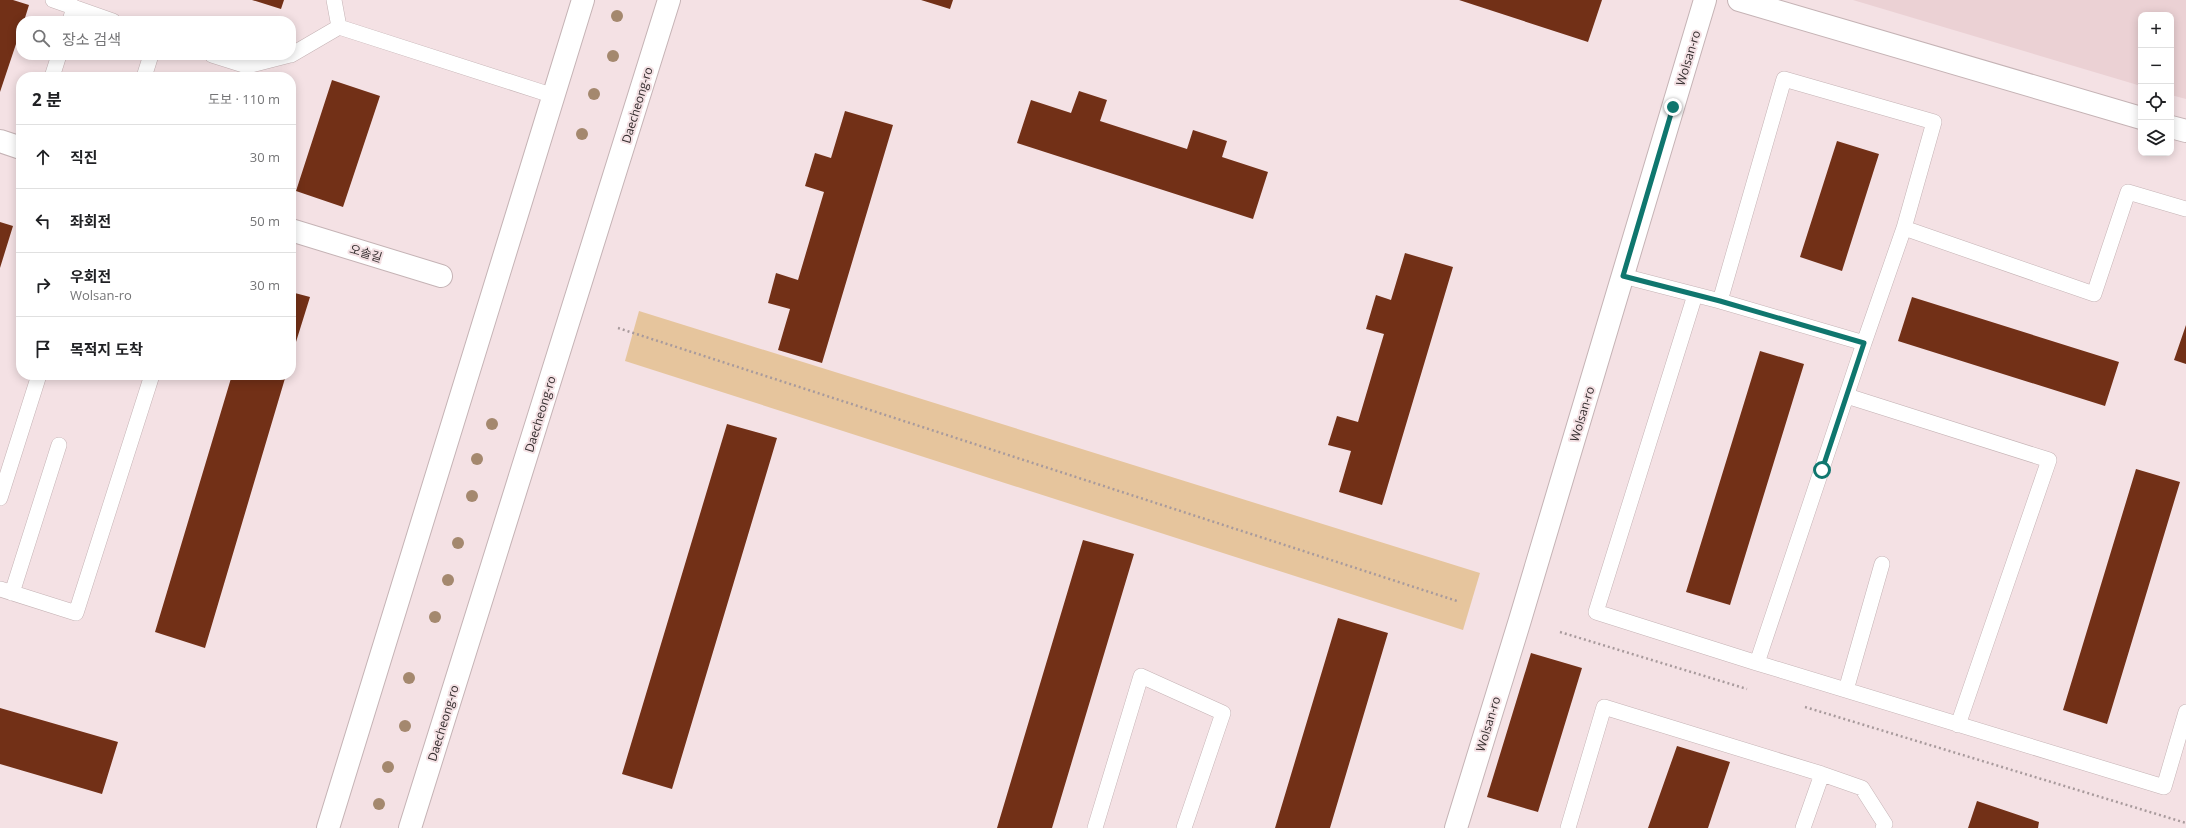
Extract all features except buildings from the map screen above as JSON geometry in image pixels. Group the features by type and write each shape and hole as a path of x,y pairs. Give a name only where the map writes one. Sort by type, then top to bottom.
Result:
{"main road":[{"path":"328,828 584,0"},
{"name":"Daecheong-ro","path":"410,828 669,0"},
{"name":"Wolsan-ro","path":"1459,827 1705,0"},
{"path":"1739,0 2138,117"},
{"path":"2174,128 2186,131"},
{"path":"0,141 16,146"},
{"name":"오솔길","path":"296,232 441,276"}],"lane":[{"path":"53,0 72,14 84,16"},
{"path":"334,0 339,27"},
{"path":"296,52 339,27 554,96"},
{"path":"54,72 57,60"},
{"path":"146,72 149,60"},
{"path":"222,60 245,72 277,60"},
{"path":"1720,301 1784,80 1934,122 1904,228 1757,663"},
{"path":"1904,228 2094,294 2128,192 2186,209"},
{"path":"1623,276 1720,301 1864,343"},
{"path":"1695,295 1596,612 1958,725 2164,787 2186,712"},
{"path":"0,498 37,380"},
{"path":"59,445 6,591 76,613 150,380"},
{"path":"1847,396 2049,460 1958,725"},
{"path":"1846,690 1882,564"},
{"path":"1095,828 1141,676 1223,713 1184,828"},
{"path":"1568,828 1604,707 1822,774 1862,788 1885,824 1884,828"},
{"path":"1803,828 1822,774"}],"path":[{"path":"618,328 1457,601"},
{"path":"1560,632 1751,690"},
{"path":"1804,707 2186,823"}],"shaded area":[{"path":"1853,0 2186,0 2186,99 2174,96 2174,12 2138,12 2138,85"},
{"path":"639,311 1480,573 1463,630 625,361"}],"route":[{"path":"1673,107 1623,276 1720,301 1864,343 1822,470"}]}
